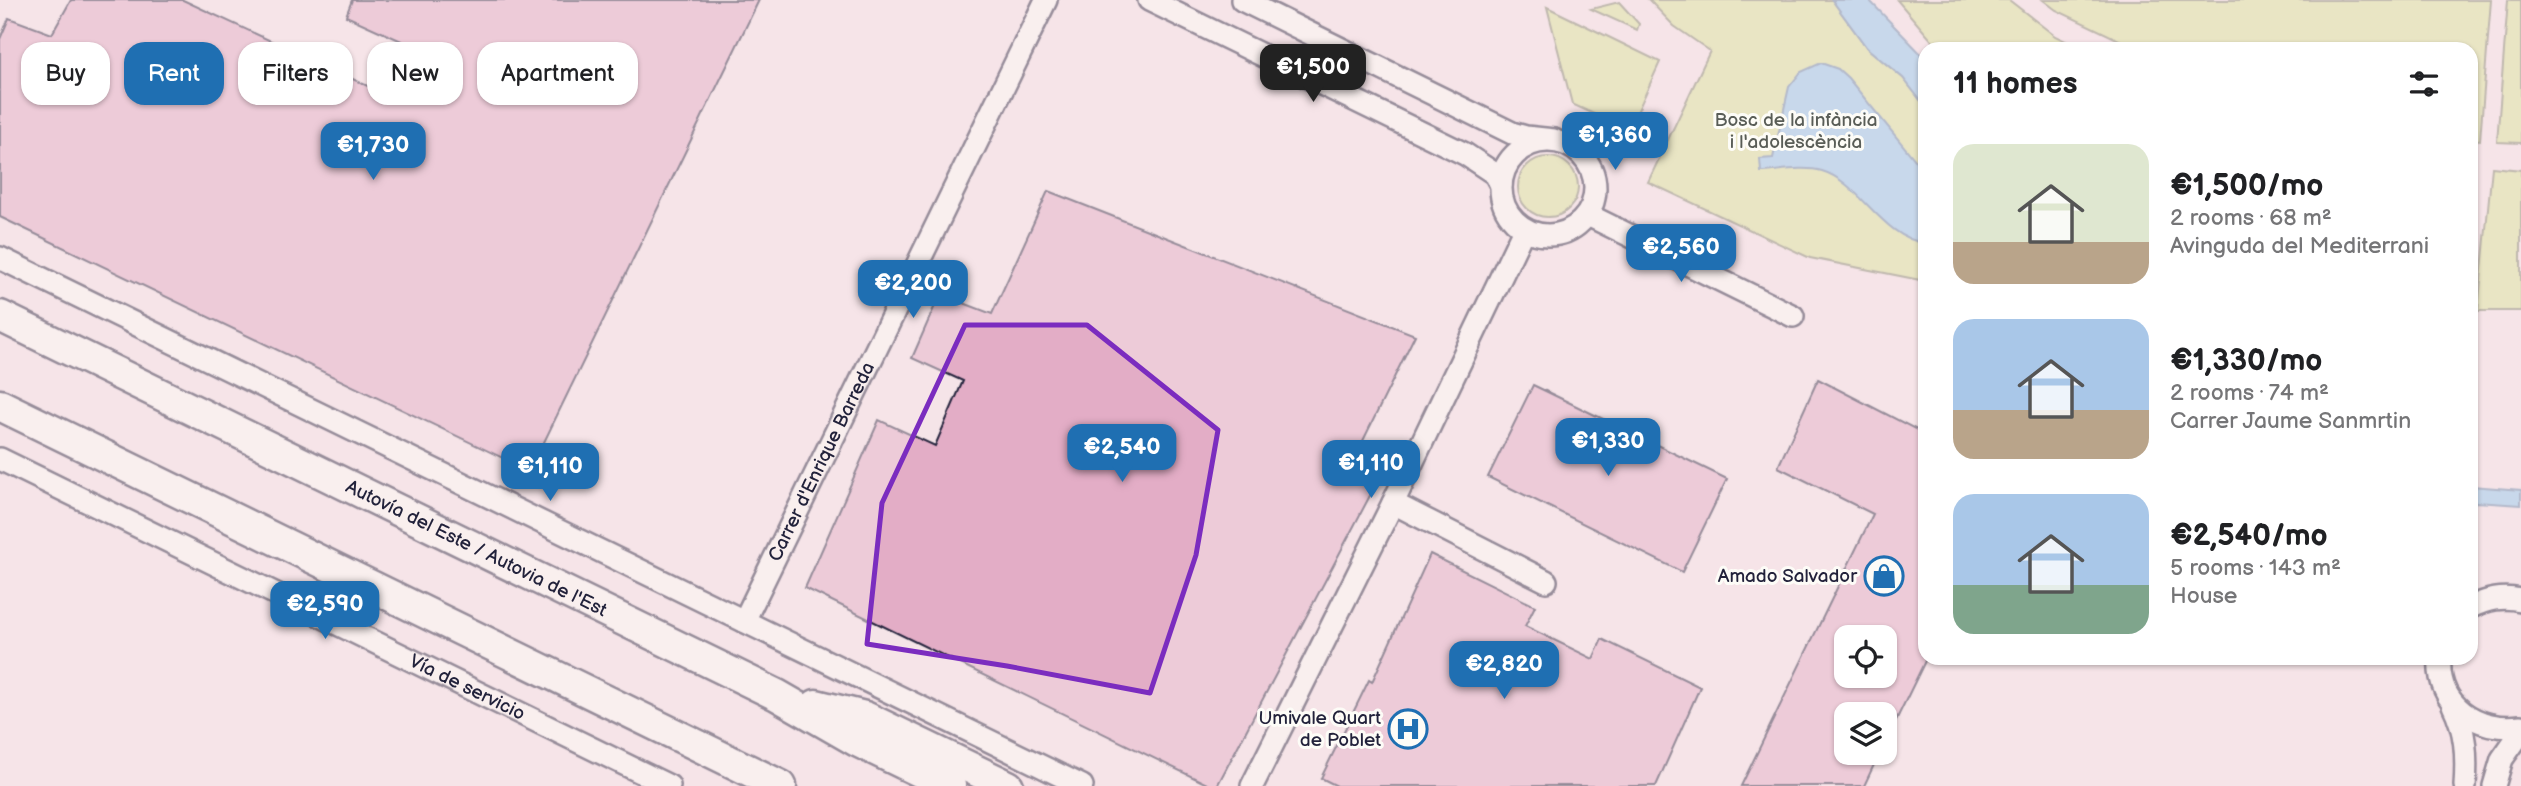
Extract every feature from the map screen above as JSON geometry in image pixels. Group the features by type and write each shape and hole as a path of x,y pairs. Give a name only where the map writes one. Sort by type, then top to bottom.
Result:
{"highway":[{"name":"Autovía del Este / Autovia de l'Est","path":"0,316 777,695 857,741 950,786"},
{"path":"0,405 781,786"},
{"path":"777,695 865,717 1008,786"}],"street":[{"name":"Carrer d'Enrique Barreda","path":"744,621 1046,0"},
{"path":"1149,0 1465,154 1496,174 1501,185"},
{"path":"1242,0 1512,132 1526,137 1554,140 1579,151 1595,174 1594,202 1588,215 1572,229 1552,235 1537,234 1524,229 1506,210 1501,185 1504,170 1518,152 1538,141 1554,140"},
{"path":"1588,215 1793,316"},
{"path":"1253,786 1524,229"},
{"path":"0,258 1082,786"},
{"name":"Vía de servicio","path":"0,459 669,786"},
{"path":"1393,503 1546,581"},
{"path":"2478,604 2507,597 2521,600"},
{"path":"2440,665 2445,690 2460,720 2466,743 2465,786"},
{"path":"2445,690 2458,708 2476,722 2497,728 2521,729 2502,759 2494,786"}],"highlighted area":[{"path":"965,325 1087,325 1218,430 1196,555 1150,693 1007,666 867,644 882,503"}],"green space":[{"name":"Bosc de la infància i l'adolescència","path":"1649,0 1832,0 1867,48 1903,78 1918,97 1918,280 1810,258 1648,182 1710,51 1674,26"},
{"path":"1897,0 2009,0 2055,36 2067,42 1933,42"},
{"path":"2043,0 2491,0 2480,140 2478,42 2123,42 2056,10"},
{"path":"2508,0 2521,0 2521,143 2497,142"},
{"path":"1619,2 1639,24 1637,30 1591,9"},
{"path":"1547,7 1660,62 1629,130 1572,104"},
{"path":"1542,157 1554,157 1573,170 1578,187 1576,199 1565,212 1554,217 1542,217 1523,204 1518,193 1518,181 1531,162"},
{"path":"2492,167 2521,170 2521,311 2478,311"}],"water":[{"path":"1832,0 1869,0 1918,51 1918,97 1903,78 1867,48"},
{"path":"1821,63 1838,69 1918,163 1918,241 1896,231 1836,177 1822,171 1800,169 1761,172 1760,159 1773,158 1789,87 1801,72"},
{"path":"2478,487 2521,490 2521,505 2478,502"}],"building":[{"path":"71,0 183,0 273,42 238,42 238,105 353,105 353,79 367,86 367,105 463,105 463,42 404,42 346,16 352,0 759,0 530,471 0,217 0,39 9,18 52,34"},
{"path":"1048,191 1415,335 1356,455 1384,469 1217,786 1211,786 805,588 879,420 935,446 963,381 912,358 940,294 992,314"},
{"name":"Amado Salvador","path":"1818,379 1918,430 1918,665 1923,665 1897,718 1897,702 1834,702 1834,765 1874,765 1864,786 1741,786 1873,514 1778,467"},
{"path":"1533,385 1727,479 1682,572 1488,477"},
{"path":"1430,554 1535,606 1525,626 1593,659 1602,639 1700,687 1656,786 1337,786 1321,778 1369,680 1372,682"}],"place":[{"name":"Amado Salvador","path":"1884,576"},
{"name":"Umivale Quart de Poblet","path":"1408,729"}]}
